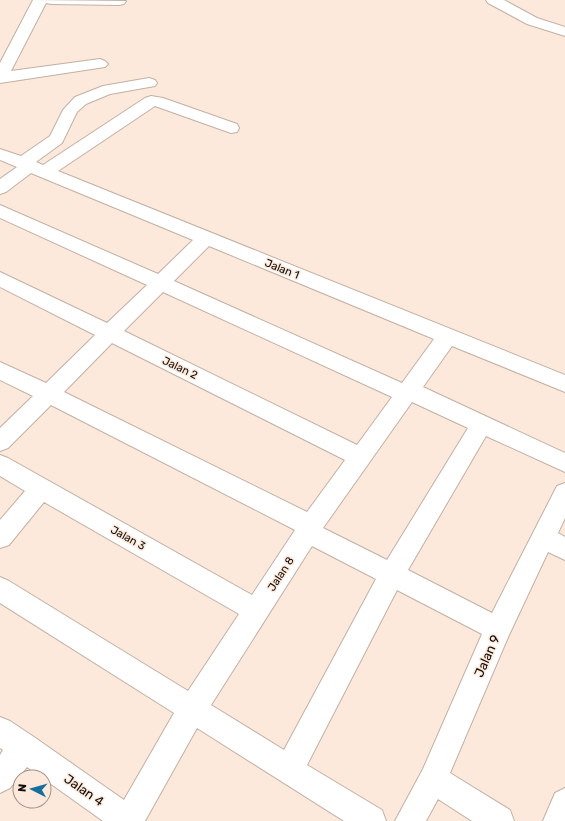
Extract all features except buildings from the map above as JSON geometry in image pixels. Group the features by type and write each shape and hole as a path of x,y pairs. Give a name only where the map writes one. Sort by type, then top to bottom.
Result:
{"street":[{"path":"0,78 40,0"},
{"path":"51,0 120,1"},
{"path":"493,0 532,21 565,32"},
{"path":"0,78 74,66 100,64"},
{"path":"32,167 54,142 64,126 69,112 79,102 100,92 149,83"},
{"path":"0,188 32,167 150,101 157,101 231,128"},
{"name":"Jalan 1","path":"0,154 565,384"},
{"path":"0,211 482,424 565,463"},
{"path":"0,442 206,238"},
{"name":"Jalan 2","path":"0,280 360,457"},
{"name":"Jalan 8","path":"128,821 192,710 310,529 360,457 409,393 447,337"},
{"path":"0,370 310,529 392,574 498,629"},
{"path":"288,770 392,574 482,424"},
{"name":"Jalan 3","path":"0,465 257,611"},
{"path":"0,537 42,489"},
{"name":"Jalan 9","path":"410,821 433,779 498,629 554,544 565,493"},
{"path":"0,589 371,821"},
{"name":"Jalan 4","path":"0,731 128,821"},
{"path":"0,778 24,747"},
{"path":"433,779 499,821"},
{"path":"558,821 565,803"}]}
